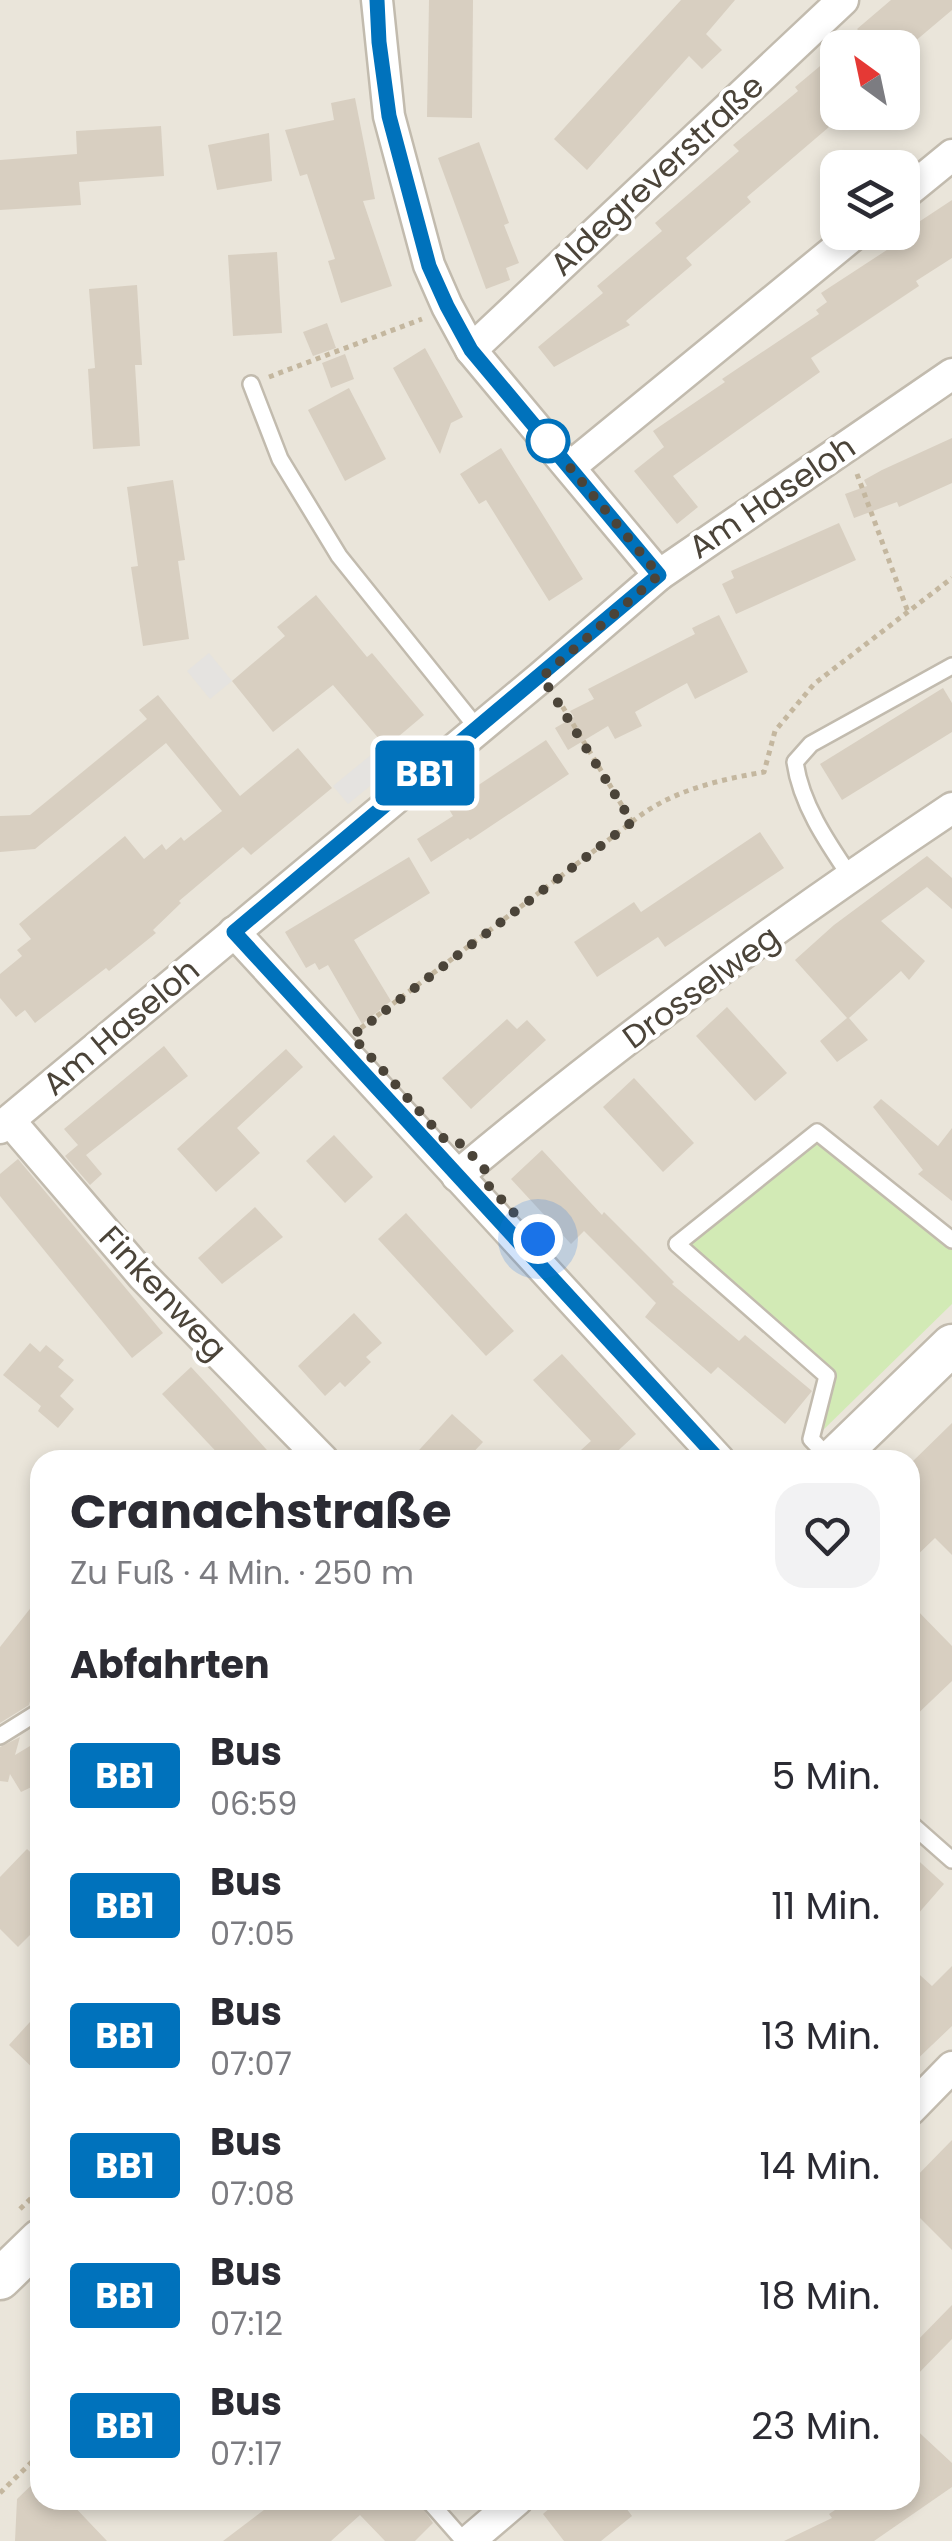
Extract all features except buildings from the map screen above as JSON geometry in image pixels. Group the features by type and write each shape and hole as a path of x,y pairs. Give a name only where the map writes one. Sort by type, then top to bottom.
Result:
{"street":[{"path":"378,0 389,116 429,266 471,350 659,575"},
{"name":"Aldegreverstraße","path":"471,350 842,0"},
{"path":"920,181 952,155"},
{"path":"570,467 836,250"},
{"name":"Am Haseloh","path":"5,1124 659,575 952,374"},
{"name":"Drosselweg","path":"457,1176 563,1088 850,876 952,808"},
{"path":"234,932 711,1450"},
{"name":"Finkenweg","path":"5,1124 143,1276 312,1450"},
{"path":"843,1450 945,1361"},
{"path":"920,2100 952,2067"},
{"path":"0,2279 30,2250"},
{"path":"466,2541 505,2510"}],"lane":[{"path":"251,384 280,459 339,556 478,729"},
{"path":"850,876 824,837 795,762 810,744 952,666"},
{"path":"822,1450 810,1438 827,1376 676,1244 818,1132 952,1240"},
{"path":"0,1736 30,1717"},
{"path":"920,1832 952,1860"},
{"path":"437,2510 466,2541"}],"path":[{"path":"251,384 426,318"},
{"path":"847,446 908,612"},
{"path":"338,1046 649,808 714,780 764,772 775,731 814,684 952,578"},
{"path":"542,677 632,822"},
{"path":"0,2493 30,2464"}],"shaded area":[{"path":"0,0 952,0 952,2541 0,2541"},
{"path":"209,653 232,681 210,699 187,671"},
{"path":"377,750 392,768 348,804 333,786"}],"green space":[{"path":"819,1140 952,1248 952,1304 818,1435 837,1375 688,1244"}],"bus line":[{"name":"BB1","path":"377,0 389,116 429,266 447,306 471,350 659,575 234,932 710,1450"}],"route":[{"path":"538,1239 487,1184 485,1170 462,1144 446,1141 352,1036 632,822 542,677 659,575 548,441"}]}
